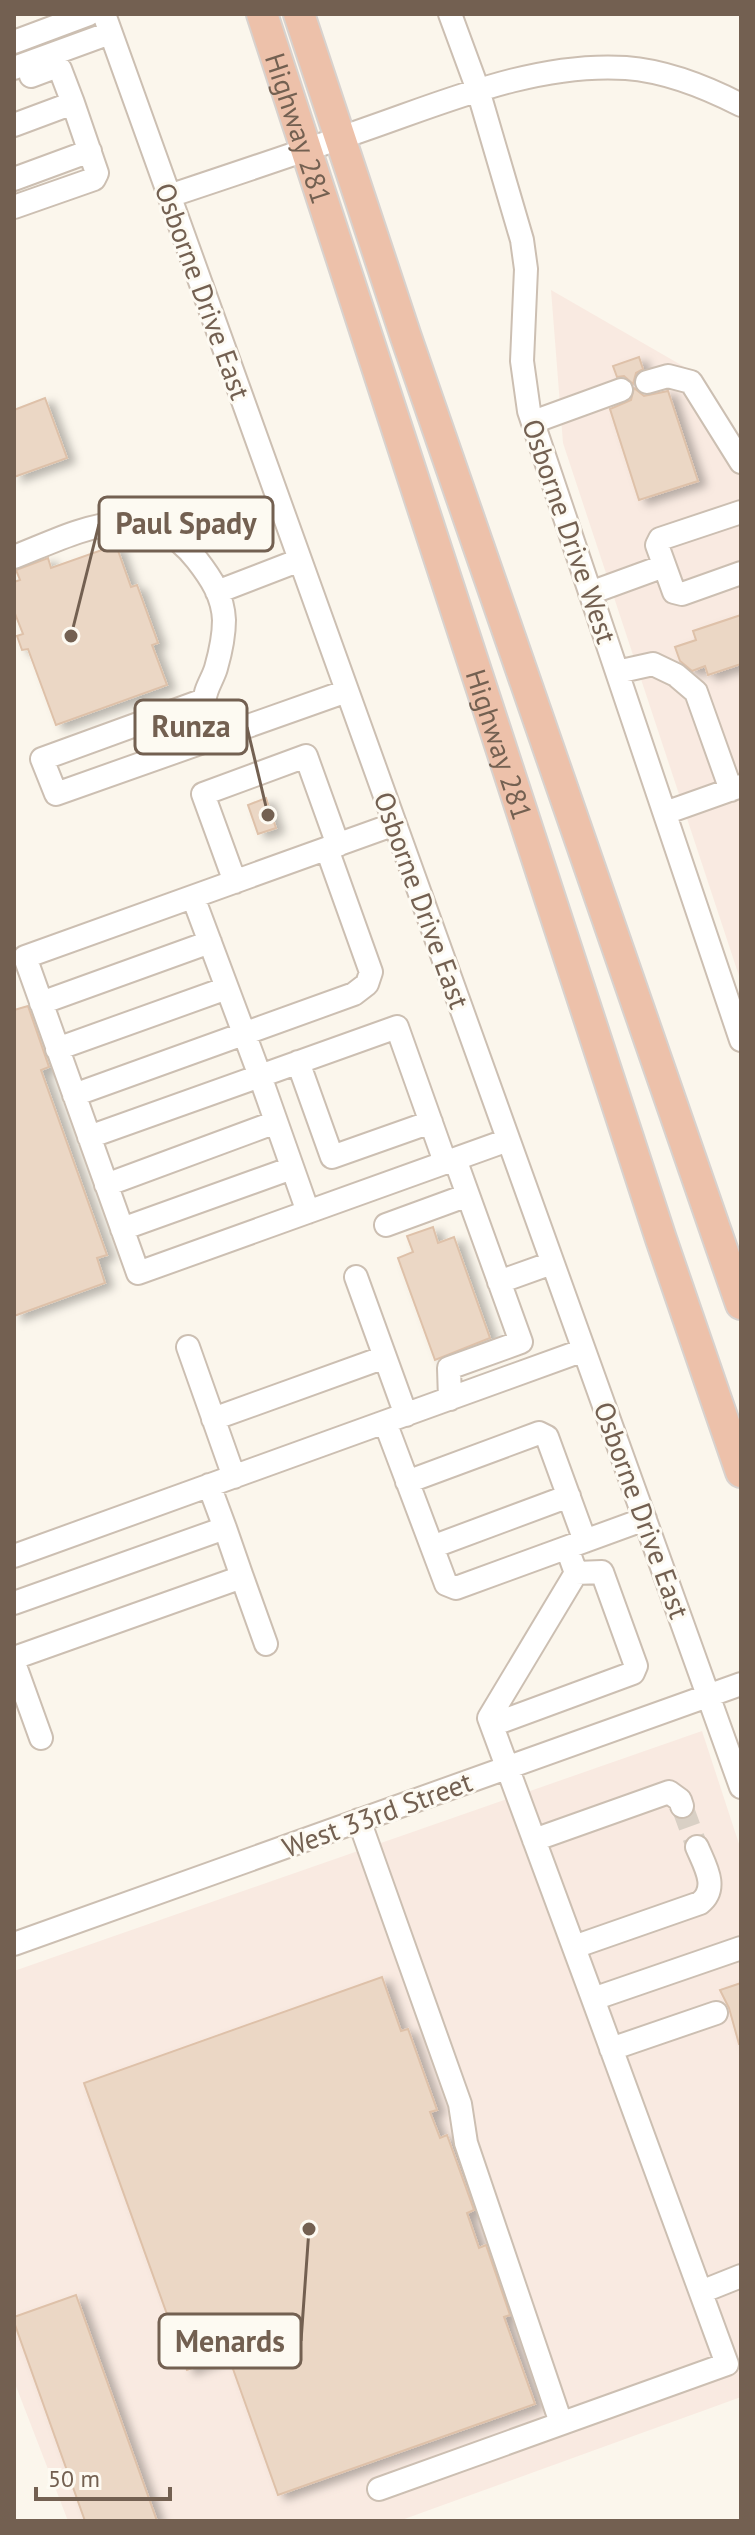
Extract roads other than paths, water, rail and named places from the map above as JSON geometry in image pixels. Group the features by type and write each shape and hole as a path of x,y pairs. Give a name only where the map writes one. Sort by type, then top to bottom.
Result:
{"highway":[{"name":"Highway 281","path":"262,14 309,149 661,1239 741,1472"},
{"name":"Highway 281","path":"299,14 406,337 741,1304"}],"street":[{"path":"14,42 89,14"},
{"name":"Osborne Drive West","path":"450,14 478,90 522,240 526,269 523,373 533,422 665,813 732,984 741,1040"},
{"path":"14,68 107,23"},
{"name":"Osborne Drive East","path":"107,23 741,1787"},
{"path":"14,82 55,67 60,69 97,173 94,179 14,207"},
{"path":"169,196 478,90 556,73 625,68 694,84 741,105"},
{"path":"14,125 73,103"},
{"path":"14,179 90,151"},
{"path":"647,382 668,376 691,382 741,462"},
{"path":"533,422 621,390"},
{"path":"741,512 660,539 657,545 674,592 682,594 741,573"},
{"path":"14,557 110,522 134,522 168,531 187,547 211,577 224,623 216,669 204,700 216,738"},
{"path":"217,592 300,560"},
{"path":"590,593 664,566"},
{"path":"617,672 653,664 676,675 696,692 736,788 665,813"},
{"path":"204,700 42,759 56,794 347,691"},
{"path":"74,1095 354,994 367,984 371,972 306,756 203,794 235,882"},
{"path":"395,824 25,957 57,1049 138,1273 508,1140"},
{"path":"193,897 308,1212"},
{"path":"41,1003 210,942"},
{"path":"57,1049 227,988"},
{"path":"89,1137 397,1027 431,1122 468,1195 521,1342 449,1368 450,1399"},
{"path":"298,1062 332,1157 431,1122"},
{"path":"106,1185 276,1122"},
{"path":"122,1229 292,1168"},
{"path":"386,1225 468,1195"},
{"path":"499,1282 552,1263"},
{"path":"356,1277 385,1357 407,1482 446,1584 456,1588 645,1519"},
{"path":"188,1347 234,1477"},
{"path":"14,1556 584,1350"},
{"path":"213,1419 385,1357"},
{"path":"379,2489 734,2362 701,2292 489,1718 576,1573 576,1545 569,1496 547,1437 539,1433 407,1482"},
{"path":"209,1485 266,1644"},
{"path":"432,1547 569,1496"},
{"path":"14,1603 225,1528"},
{"path":"492,1725 633,1673 636,1666 602,1572 576,1573"},
{"path":"41,1738 14,1661 242,1577"},
{"name":"West 33rd Street","path":"14,1944 741,1684"},
{"path":"534,1840 669,1792 680,1800 682,1806"},
{"path":"359,1820 460,2104 466,2143 561,2423"},
{"path":"574,1947 700,1903 709,1896 711,1885 697,1847"},
{"path":"593,1999 741,1948"},
{"path":"611,2049 716,2013"},
{"path":"701,2292 739,2282"}],"tunnel":[{"path":"682,1806 697,1847"}],"place":[{"name":"Paul Spady","path":"71,636"},
{"name":"Runza","path":"268,815"},
{"name":"Menards","path":"309,2229"}]}
